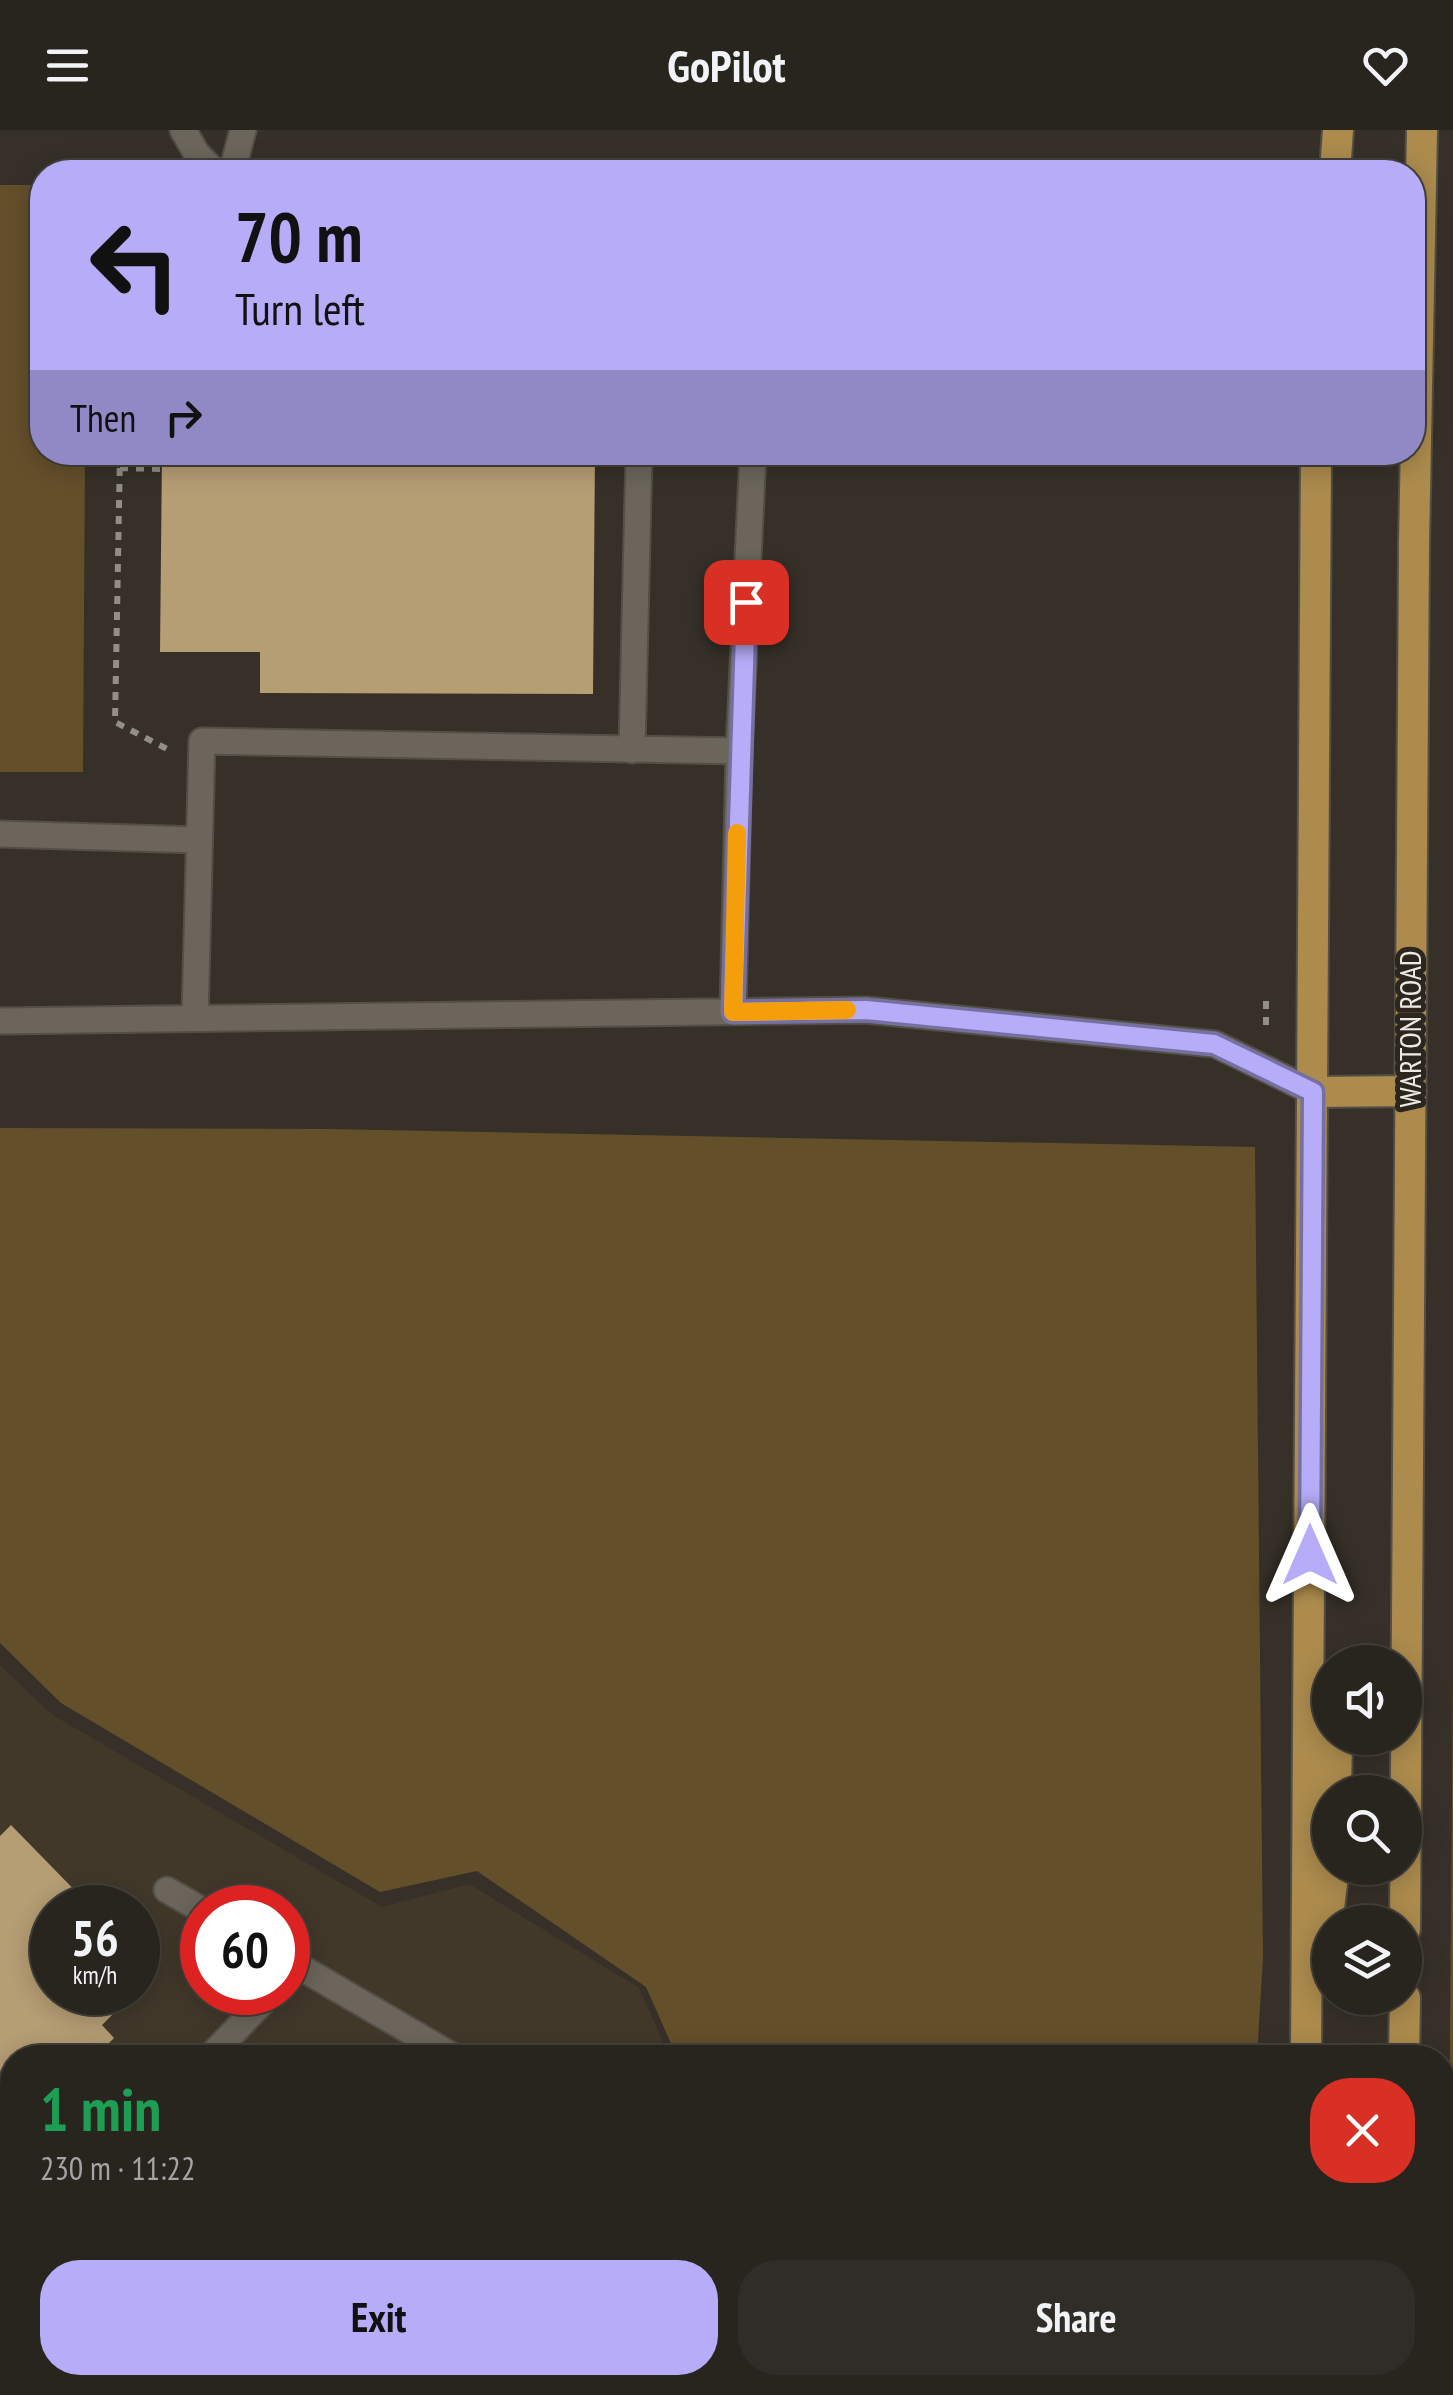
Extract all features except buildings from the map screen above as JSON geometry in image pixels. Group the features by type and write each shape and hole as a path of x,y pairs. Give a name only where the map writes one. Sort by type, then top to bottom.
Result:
{"main road":[{"path":"1337,160 1338,130"},
{"name":"WARTON ROAD","path":"1421,160 1422,130"},
{"path":"1308,2045 1316,465"},
{"name":"WARTON ROAD","path":"1406,1645 1416,465"},
{"path":"1313,1092 1410,1091"},
{"name":"WARTON ROAD","path":"1405,1905 1406,1755"},
{"path":"1310,2045 1332,1885"},
{"path":"1404,2015 1404,2045"}],"lane":[{"path":"183,130 203,160"},
{"path":"235,160 243,130"},
{"path":"632,750 639,465"},
{"path":"733,1012 739,751 752,465"},
{"path":"195,1018 202,741 739,751"},
{"path":"0,834 199,840"},
{"path":"0,1021 866,1010 1214,1044 1313,1092"},
{"path":"167,1890 180,1897"},
{"path":"310,1978 432,2045"},
{"path":"221,2045 250,2015"}],"path":[{"path":"162,469 120,468 114,722 201,766"}],"shaded area":[{"path":"0,185 30,185 30,465 85,465 83,772 0,772"},
{"path":"0,1128 328,1129 1255,1147 1263,1959 1258,2045 672,2045 646,1987 477,1871 380,1892 61,1703 0,1643"},
{"path":"0,1665 51,1714 382,1907 469,1884 639,1988 665,2045 0,2045"},
{"path":"1453,1676 1453,2045 1450,2045"}],"slow traffic":[{"path":"737,833 733,1012 847,1010"}],"route":[{"path":"746,602 733,1012 866,1010 1214,1044 1313,1092 1310,1555"}]}
